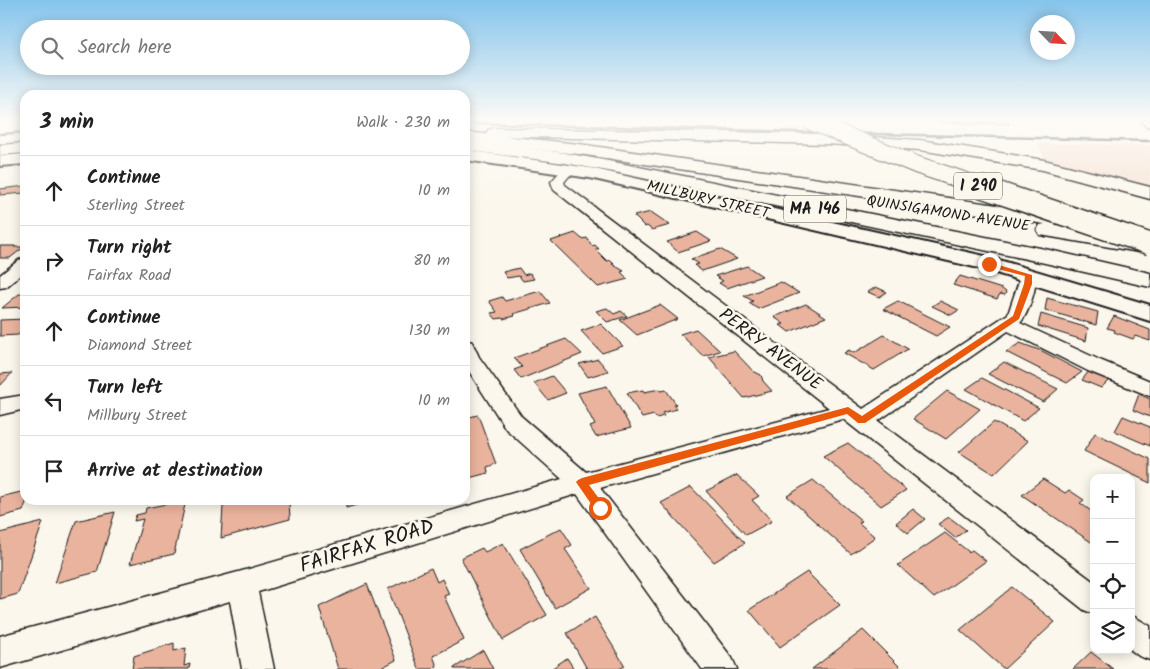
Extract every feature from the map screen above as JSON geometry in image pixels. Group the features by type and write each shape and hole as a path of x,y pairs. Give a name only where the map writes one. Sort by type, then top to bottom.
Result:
{"main road":[{"name":"MILLBURY STREET","path":"500,151 569,169 917,247 1028,275 1150,313"},
{"name":"MA 146","path":"519,151 611,166 1045,256 1150,280"},
{"name":"QUINSIGAMOND AVENUE","path":"544,151 1150,245"},
{"name":"QUINSIGAMOND AVENUE","path":"595,151 1150,231"},
{"name":"I 290","path":"884,151 917,165 1150,245"},
{"name":"I 290","path":"914,151 1150,231"},
{"path":"964,151 1044,165 1150,193"},
{"path":"0,161 20,159"}],"street":[{"name":"PERRY AVENUE","path":"569,169 557,182 559,187 1090,597"},
{"path":"0,283 20,267"},
{"path":"1028,275 1028,284 1016,318 1008,324 1095,366 1150,389"},
{"name":"FAIRFAX ROAD","path":"0,652 242,584 582,482 855,416 1008,324"},
{"path":"470,358 514,423 582,482 721,669"},
{"path":"0,408 20,403"},
{"path":"242,584 258,669"},
{"path":"1135,633 1150,645"}],"shaded area":[{"path":"1041,151 1150,151 1150,190 1045,160"}],"building":[{"path":"20,187 20,193 0,195 0,189"},
{"path":"651,212 670,225 652,230 647,226 645,227 634,216"},
{"path":"697,232 711,241 678,252 667,242"},
{"path":"575,233 582,239 587,238 592,246 595,245 599,249 595,249 607,261 611,260 614,263 612,264 624,271 621,272 628,279 598,287 551,241"},
{"path":"0,246 20,247 20,250 10,258 0,258"},
{"path":"720,249 737,259 702,271 694,265 699,264 691,259"},
{"path":"747,266 762,276 727,288 719,283 723,281 715,276"},
{"path":"519,268 524,275 530,273 534,279 523,281 519,276 507,278 503,272"},
{"path":"960,276 1002,289 1006,292 1005,295 1000,294 997,299 953,285"},
{"path":"781,282 799,293 758,309 749,303 753,301 744,296"},
{"path":"876,287 887,292 879,297 868,292"},
{"path":"540,291 550,303 513,314 515,316 503,319 496,319 491,313 497,312 489,301 502,297 505,301"},
{"path":"19,294 20,294 20,307 2,308"},
{"path":"1047,298 1098,312 1096,325 1045,310"},
{"path":"898,301 950,327 936,336 883,309"},
{"path":"940,301 959,310 951,315 932,306"},
{"path":"806,304 826,317 789,332 780,325 784,324 774,317"},
{"path":"660,305 678,319 637,335 620,320"},
{"path":"607,308 614,314 621,311 627,316 607,322 596,311"},
{"path":"1041,314 1088,328 1086,341 1038,326"},
{"path":"1114,316 1150,330 1150,341 1135,336 1133,339 1107,328"},
{"path":"20,319 20,333 0,336 0,320"},
{"path":"601,324 623,346 602,353 581,331"},
{"path":"696,329 720,351 703,356 680,334"},
{"path":"884,335 908,349 874,370 844,353 849,350 854,353"},
{"path":"566,339 582,354 521,379 514,370 522,367 514,358"},
{"path":"1020,343 1042,351 1082,372 1067,383 1006,352"},
{"path":"734,351 753,371 761,375 763,381 772,391 744,398 709,357"},
{"path":"598,359 608,371 588,377 579,364"},
{"path":"1004,362 1058,389 1043,402 988,374"},
{"path":"1089,371 1109,380 1101,388 1082,380"},
{"path":"12,373 0,386 0,374"},
{"path":"552,376 566,393 548,400 534,383"},
{"path":"982,378 1039,408 1023,421 966,389"},
{"path":"607,386 631,428 596,437 590,427 595,425 578,393"},
{"path":"660,389 661,391 666,390 676,404 674,405 676,409 662,413 664,416 656,418 654,415 642,418 627,393"},
{"path":"947,391 980,409 946,439 913,419"},
{"path":"1139,394 1150,399 1150,417 1133,410"},
{"path":"478,415 496,464 487,467 488,473 470,478 470,417"},
{"path":"1123,416 1150,427 1150,446 1115,431"},
{"path":"994,422 1028,441 994,474 959,452"},
{"path":"1095,433 1150,459 1150,483 1135,474 1084,451"},
{"path":"848,443 906,490 881,506 823,456"},
{"path":"737,475 759,496 752,500 772,521 746,535 706,491"},
{"path":"1043,479 1065,493 1069,490 1084,500 1080,503 1090,510 1090,541 1022,495"},
{"path":"813,480 862,521 859,523 875,537 851,554 787,496"},
{"path":"691,487 745,543 714,562 661,503"},
{"path":"20,492 20,505 25,505 23,511 0,517 0,497"},
{"path":"161,505 185,505 174,554 130,564 143,519 134,521 136,515 145,513 146,508"},
{"path":"289,505 290,519 221,538 223,506"},
{"path":"346,505 356,505 346,508"},
{"path":"913,509 925,519 908,533 896,523"},
{"path":"115,512 97,572 55,583 76,521"},
{"path":"949,517 966,530 955,538 938,524"},
{"path":"43,522 18,594 0,599 0,533"},
{"path":"561,528 572,545 565,549 591,588 555,608 520,549"},
{"path":"945,533 969,552 972,550 986,561 934,598 898,565"},
{"path":"503,543 547,615 503,640 461,558 482,548 485,552"},
{"path":"431,568 437,582 442,579 449,594 444,596 464,640 433,656 437,666 432,669 419,669 388,589"},
{"path":"807,572 840,605 780,647 749,610"},
{"path":"367,584 396,660 379,669 338,669 319,607"},
{"path":"1012,587 1055,622 1004,669 960,630"},
{"path":"595,617 625,666 619,669 587,669 567,633"},
{"path":"863,630 902,669 812,669"},
{"path":"174,643 174,651 186,648 184,666 190,664 189,669 132,669 134,656"},
{"path":"483,650 493,669 454,669 454,668"},
{"path":"1090,653 1113,669 1073,669"},
{"path":"567,658 574,669 551,669"}],"route":[{"path":"600,508 582,482 848,410 862,421 878,411 1016,318 1028,284 1028,275 989,264"}]}
